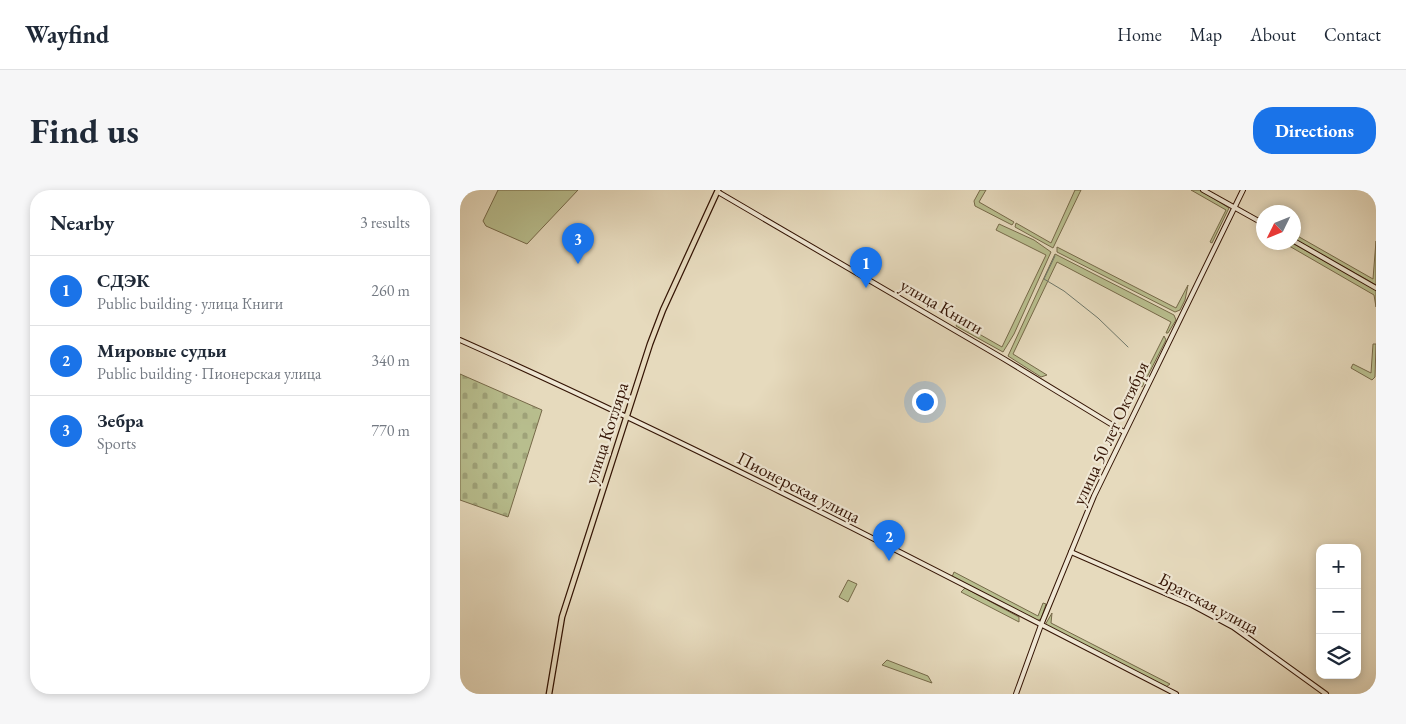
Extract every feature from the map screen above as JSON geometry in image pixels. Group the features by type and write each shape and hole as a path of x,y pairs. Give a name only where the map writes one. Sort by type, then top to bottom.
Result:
{"main road":[{"name":"улица Котляра","path":"549,694 562,617 626,417 663,310 718,191"}],"street":[{"path":"1203,190 1256,220"},
{"name":"улица 50 лет Октября","path":"1016,694 1041,625 1071,552 1124,432 1243,190"},
{"name":"улица Книги","path":"718,191 1004,358 1124,432"},
{"path":"1301,245 1376,288"},
{"name":"Пионерская улица","path":"460,340 626,417 1176,694"},
{"name":"Братская улица","path":"1071,552 1192,606 1233,627 1326,694"}],"green space":[{"path":"498,190 578,190 527,244 486,226 483,221"},
{"path":"980,190 986,190 979,202 1014,222 1012,225 975,206 974,201"},
{"path":"1075,190 1081,190 1053,248 1015,227 1016,223 1051,243"},
{"path":"1191,190 1200,190 1229,208 1212,243 1210,242 1226,210"},
{"path":"999,224 1034,240 1051,252 1014,334 1003,352 956,326 958,322 1002,347 1046,255 996,230"},
{"path":"1301,238 1373,279 1376,241 1376,285 1301,243"},
{"path":"1057,247 1176,308 1188,285 1185,300 1180,310 1175,312 1057,252"},
{"path":"1301,248 1373,288 1376,291 1376,307 1374,295 1296,250 1301,250"},
{"path":"1055,254 1174,315 1176,320 1168,333 1166,333 1171,322 1057,262 1013,354 1047,375 1041,377 1008,356"},
{"path":"1164,336 1166,340 1142,387 1136,383 1140,384"},
{"path":"1373,344 1376,344 1375,377 1372,380 1351,368 1353,364 1371,373"},
{"path":"460,374 542,410 508,517 460,500"},
{"path":"954,572 1038,616 1043,603 1046,604 1041,619 1036,621 952,577"},
{"path":"848,580 857,584 848,602 839,597"},
{"path":"965,588 1019,617 1019,622 961,592"},
{"path":"1052,613 1051,623 1170,684 1166,687 1045,625"},
{"path":"887,660 928,676 932,683 882,665"}],"waterway":[{"path":"1055,256 1044,279 1064,291 1098,318 1128,347"}],"place":[{"name":"Зебра","path":"578,264"},
{"name":"СДЭК","path":"866,288"},
{"name":"Мировые судьи","path":"889,561"}]}
